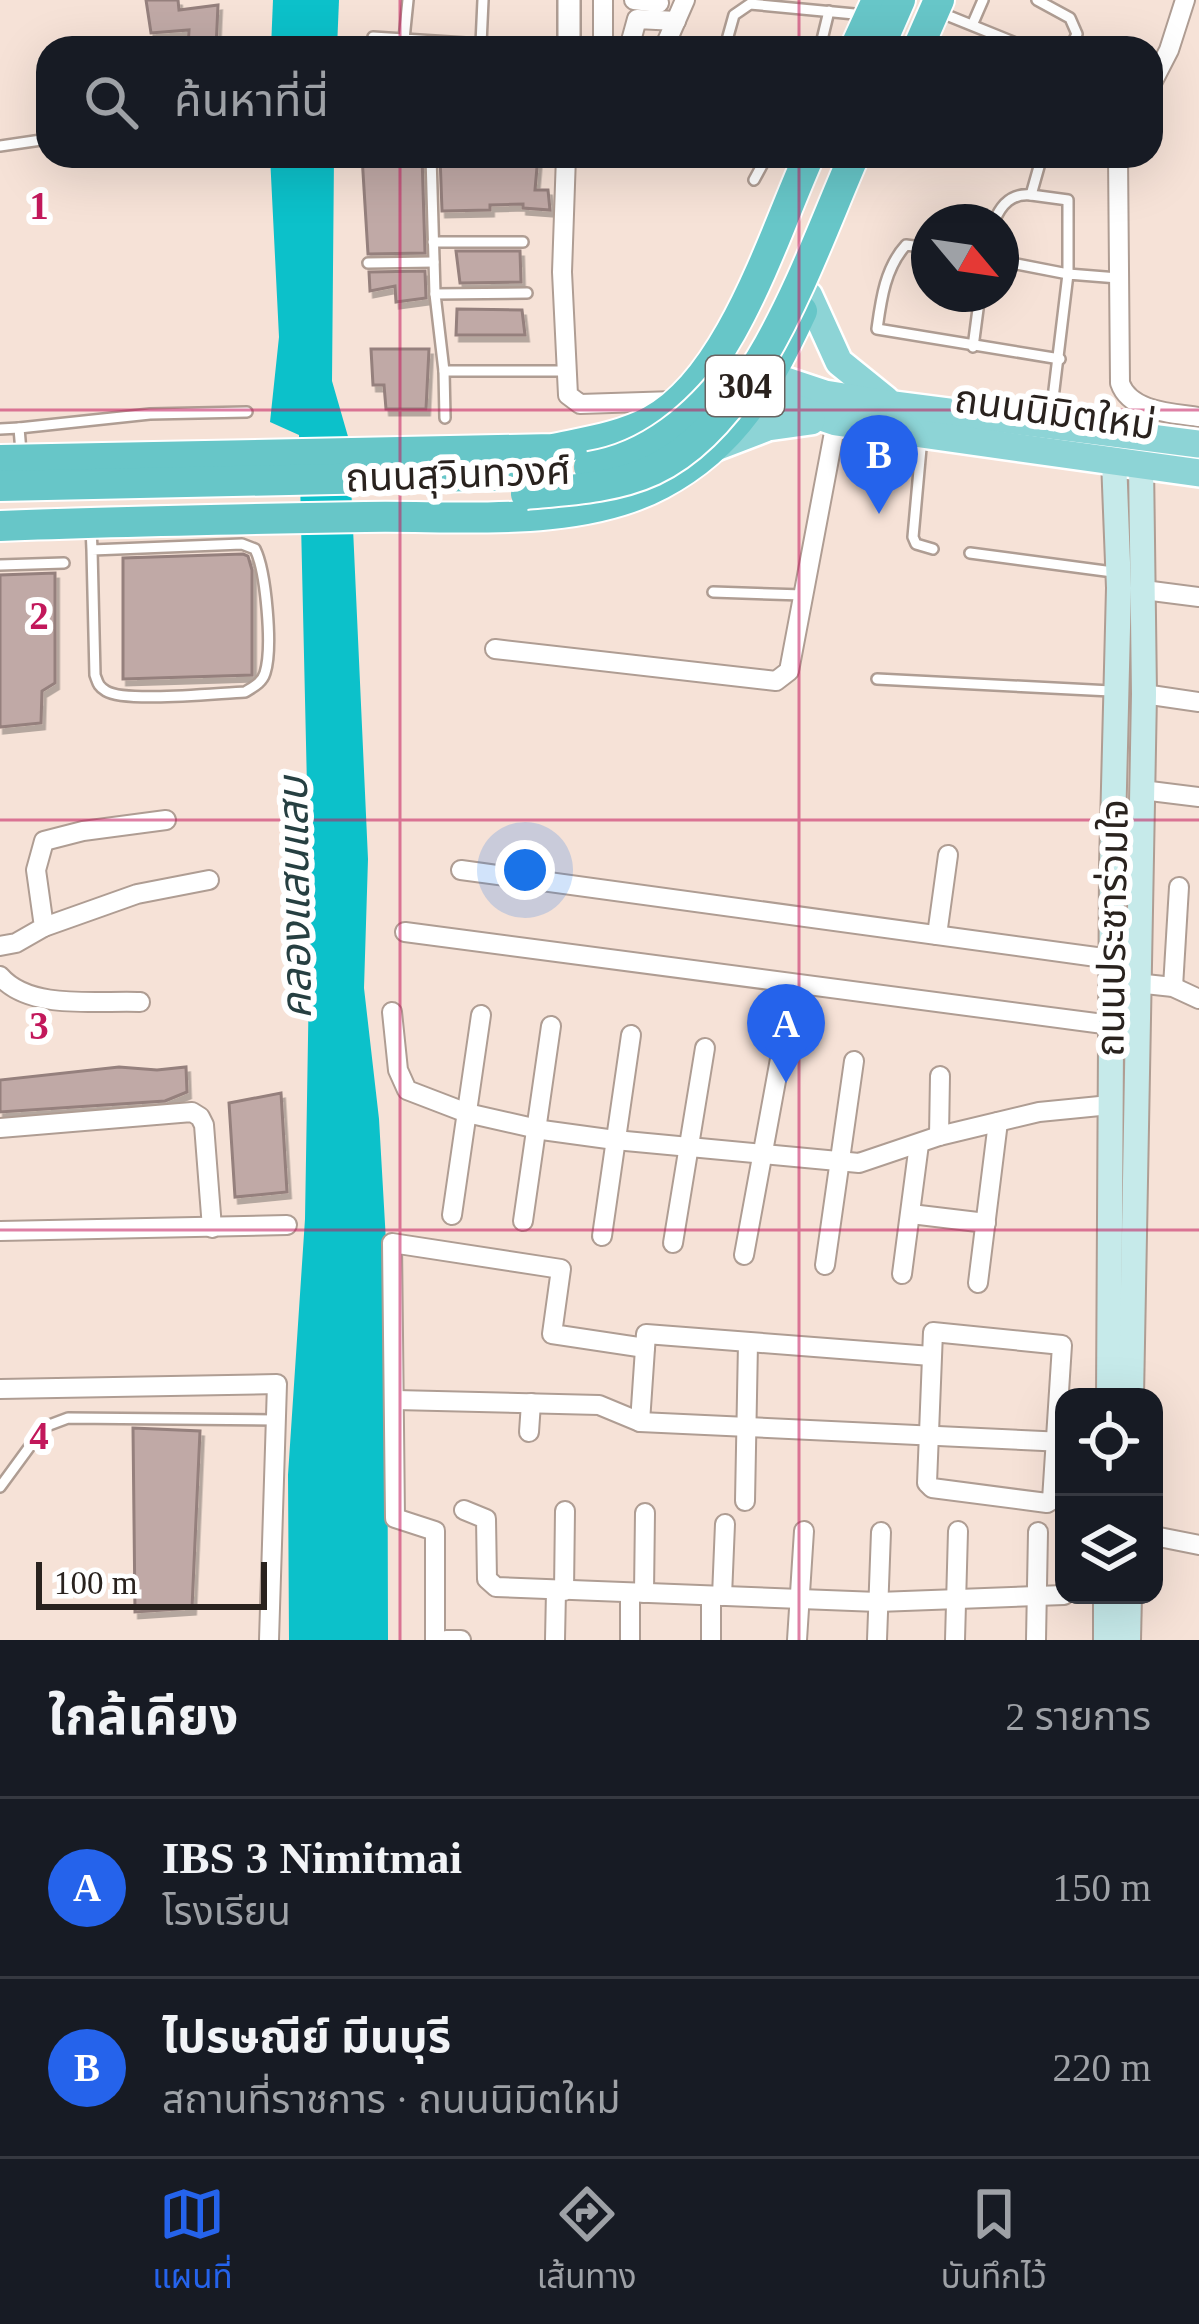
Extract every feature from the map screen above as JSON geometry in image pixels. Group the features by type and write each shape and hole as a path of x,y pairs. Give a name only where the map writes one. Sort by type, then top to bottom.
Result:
{"highway":[{"path":"884,36 900,0"},
{"path":"910,36 932,4"},
{"path":"922,36 932,4"},
{"path":"860,36 873,8"},
{"name":"ถนนสุวินทวงศ์","path":"11,460 553,449 624,433 680,401 717,357 804,168"},
{"name":"ถนนสุวินทวงศ์","path":"0,486 523,475 609,464 671,433 708,400 740,360 827,168"},
{"name":"ถนนสุวินทวงศ์","path":"0,505 526,494 597,486 652,470 713,427 741,393 849,168"},
{"name":"ถนนสุวินทวงศ์","path":"0,526 91,536 155,521 524,514 613,504 662,484 730,433 766,386 865,168"},
{"path":"717,357 766,386"}],"main road":[{"path":"809,296 839,362 894,405"},
{"name":"ถนนนิมิตใหม่","path":"766,386 1199,444"},
{"name":"ถนนนิมิตใหม่","path":"766,386 829,421 1199,473"},
{"path":"709,451 768,427 829,421"},
{"name":"ถนนประชาร่วมใจ","path":"1109,1388 1111,959 1128,462"},
{"name":"ถนนประชาร่วมใจ","path":"1127,584 1144,694 1131,1388"},
{"path":"1106,1604 1106,1640"},
{"path":"1128,1640 1129,1604"}],"street":[{"path":"569,0 569,36"},
{"path":"603,0 603,36"},
{"path":"634,0 663,10"},
{"path":"632,36 637,19 685,0"},
{"path":"1163,62 1185,0"},
{"path":"566,168 562,272 568,394 580,404 680,401"},
{"path":"1119,168 1120,383 1124,393 1145,407 1199,417"},
{"path":"495,649 776,681 789,671 829,421"},
{"path":"1127,584 1199,596"},
{"path":"1144,694 1199,702"},
{"path":"1142,790 1199,797"},
{"path":"44,927 36,870 44,841 83,830 166,820"},
{"path":"938,935 948,855"},
{"path":"461,870 1111,959"},
{"path":"0,946 137,894 209,880"},
{"path":"1173,987 1179,887"},
{"path":"405,932 1111,1025"},
{"path":"0,976 23,994 46,999 140,1002"},
{"path":"1136,982 1173,987 1199,999"},
{"path":"392,1012 398,1070 407,1090 467,1113 615,1141 859,1163 939,1136 1040,1112 1110,1106"},
{"path":"452,1216 481,1016"},
{"path":"523,1221 551,1026"},
{"path":"602,1236 631,1035"},
{"path":"673,1243 705,1048"},
{"path":"745,1255 779,1058"},
{"path":"825,1265 854,1061"},
{"path":"939,1136 940,1076"},
{"path":"0,1128 192,1112 204,1125 212,1228"},
{"path":"978,1283 998,1122"},
{"path":"902,1274 919,1144"},
{"path":"911,1214 986,1223"},
{"path":"0,1232 287,1225"},
{"path":"435,1640 435,1531 395,1518 392,1243 561,1269 552,1334 645,1348"},
{"path":"1055,1476 1047,1502 932,1488 926,1476 933,1332 1062,1345 1061,1388"},
{"path":"640,1422 646,1334 931,1356"},
{"path":"745,1501 748,1343"},
{"path":"0,1389 277,1384 269,1640"},
{"path":"396,1400 599,1405 640,1422 1055,1441"},
{"path":"529,1432 531,1403"},
{"path":"464,1510 486,1519 490,1584 560,1591 878,1602 1055,1595"},
{"path":"554,1640 565,1511"},
{"path":"630,1640 645,1514"},
{"path":"711,1640 725,1524"},
{"path":"797,1640 804,1531"},
{"path":"955,1640 958,1531"},
{"path":"877,1640 881,1532"},
{"path":"1036,1640 1038,1532"},
{"path":"1163,1538 1199,1545"},
{"path":"446,1640 461,1640"}],"lane":[{"path":"404,36 407,0"},
{"path":"481,36 483,0"},
{"path":"973,22 983,0"},
{"path":"1037,0 1070,17 1075,36"},
{"path":"728,36 734,15 750,4 829,11 873,8"},
{"path":"932,4 1003,36"},
{"path":"823,36 829,11"},
{"path":"0,146 36,141"},
{"path":"431,168 445,418"},
{"path":"754,180 760,168"},
{"path":"1031,195 1039,168"},
{"path":"1006,204 1019,194 1068,200 1068,274 1050,423"},
{"path":"433,242 523,242"},
{"path":"911,246 899,252 890,267 877,329 1060,359"},
{"path":"368,263 434,262"},
{"path":"1019,264 1118,278"},
{"path":"435,294 527,293"},
{"path":"973,347 978,312"},
{"path":"444,370 565,371"},
{"path":"0,429 150,414 247,412"},
{"path":"11,460 19,428"},
{"path":"922,431 913,537 916,544 933,549"},
{"path":"91,536 242,544 255,549 263,564 267,648 266,671 259,683 245,692 109,694 95,675 91,536"},
{"path":"970,553 1127,584"},
{"path":"0,565 64,563"},
{"path":"712,592 803,595"},
{"path":"877,679 1117,692"},
{"path":"0,1487 44,1427 68,1418 277,1420"}],"water":[{"path":"273,0 339,0 338,36 272,36"},
{"path":"271,168 334,168 332,381 349,440 368,859 364,988 379,1119 387,1259 388,1640 289,1640 288,1475 305,1219 310,919 299,435 270,422 279,337"}],"building":[{"path":"146,0 178,0 179,10 218,5 217,36 189,36 189,30 151,33"},
{"path":"363,168 422,168 425,253 368,254"},
{"path":"440,168 537,168 535,190 548,190 550,210 523,208 523,204 442,211"},
{"path":"456,251 520,251 521,282 460,283"},
{"path":"425,271 426,298 396,302 395,286 370,291 369,272"},
{"path":"457,309 522,310 525,335 456,335"},
{"path":"371,349 429,349 426,409 386,409 384,385 373,385"},
{"path":"243,554 252,570 252,675 123,679 123,558"},
{"path":"55,573 55,683 42,691 41,723 0,727 0,575"},
{"path":"119,1067 186,1067 187,1092 165,1101 0,1112 0,1080"},
{"path":"281,1093 287,1192 235,1197 229,1103"},
{"path":"133,1428 200,1431 192,1608 135,1612"}],"place":[{"name":"ไปรษณีย์ มีนบุรี","path":"879,514"},
{"name":"IBS 3 Nimitmai","path":"786,1083"}],"water label":[{"name":"คลองแสนแสบ","path":"295,898"}]}
